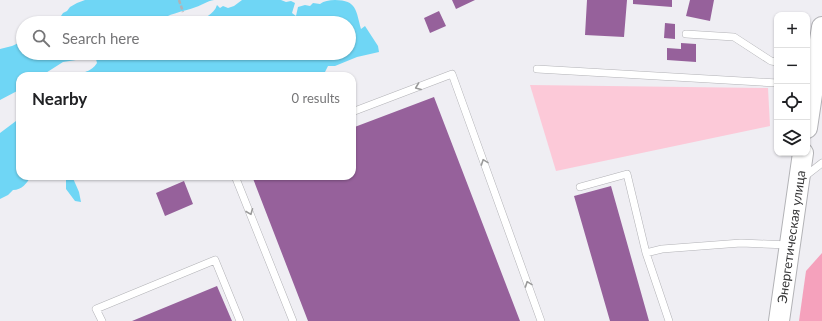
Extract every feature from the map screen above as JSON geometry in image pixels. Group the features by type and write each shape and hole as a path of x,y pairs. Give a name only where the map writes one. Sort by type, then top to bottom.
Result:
{"main road":[{"path":"810,96 822,27"},
{"name":"Энергетическая улица","path":"779,321 803,156"}],"lane":[{"path":"686,34 734,37 774,62"},
{"path":"537,69 774,83"},
{"path":"356,110 452,74 541,321"},
{"path":"799,181 822,163"},
{"path":"580,187 627,174 646,253 669,321"},
{"path":"237,180 293,321"},
{"path":"646,253 662,249 746,243 790,246"},
{"path":"102,321 96,309 215,260 240,321"}],"path":[{"path":"179,0 184,12"}],"shaded area":[{"path":"530,85 768,88 770,126 556,171"},
{"path":"822,253 822,321 799,321 806,271"}],"water":[{"path":"85,0 214,0 169,16 61,16 70,7"},
{"path":"242,0 291,1 295,3 292,13 296,16 208,16 217,5 220,8 223,6 228,8 234,6"},
{"path":"333,0 352,4 361,29 365,26 378,46 379,52 357,57 356,16 296,16 298,7 305,5 310,6 313,3 320,4 325,1"},
{"path":"16,44 16,60 76,60 63,62 47,72 16,72 16,92 0,100 0,49"},
{"path":"96,60 350,60 335,66 328,66 325,72 86,72 93,68 97,63"},
{"path":"16,121 16,180 28,180 22,187 13,190 8,195 0,199 0,133"},
{"path":"66,180 74,180 79,192 81,202 75,201 66,189"}],"building":[{"path":"452,0 475,0 456,9"},
{"path":"587,0 627,0 624,37 585,35"},
{"path":"633,0 672,0 672,7 633,4"},
{"path":"690,0 714,0 710,21 686,16"},
{"path":"439,11 446,26 430,33 424,18"},
{"path":"665,23 675,24 675,39 664,38"},
{"path":"681,43 696,44 696,62 667,60 667,48 681,49"},
{"path":"434,97 520,321 308,321 254,180 356,180 356,126"},
{"path":"184,181 193,204 165,216 156,193"},
{"path":"611,186 649,321 610,321 574,196"},
{"path":"217,286 232,321 132,321"}]}
